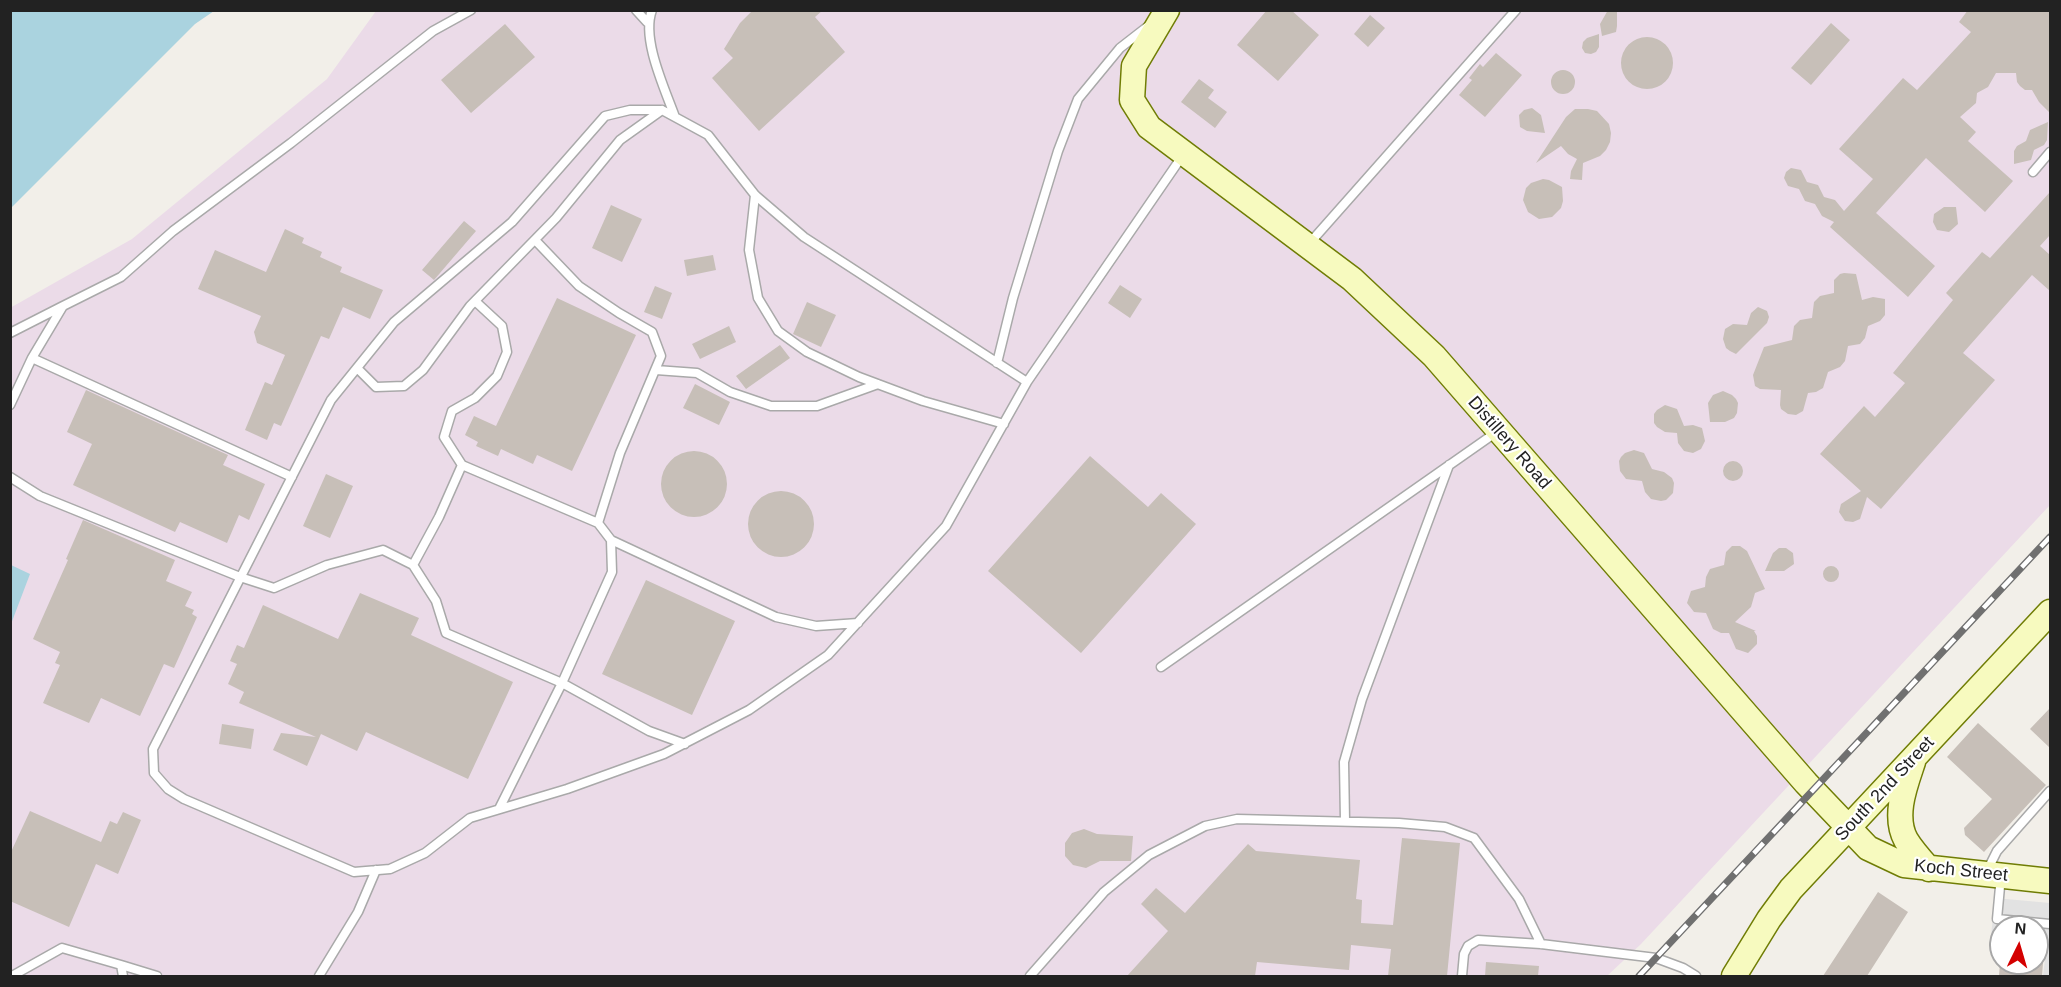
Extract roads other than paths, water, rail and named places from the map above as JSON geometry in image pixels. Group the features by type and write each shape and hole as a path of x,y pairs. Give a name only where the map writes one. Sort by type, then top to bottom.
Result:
{"street":[{"name":"Distillery Road","path":"1167,11 1134,66 1132,100 1149,127 1353,279 1434,356 1806,783 1849,827"},
{"name":"South 2nd Street","path":"1734,976 1791,889 2050,612"},
{"path":"1914,758 1902,800 1901,826 1905,839 1929,869"},
{"name":"Koch Street","path":"1849,827 1868,848 1904,865 2050,881"}],"lane":[{"path":"10,333 121,277 173,231 291,143 433,31 471,10"},
{"path":"636,10 647,22 660,76 675,117"},
{"path":"647,22 652,10"},
{"path":"1308,245 1516,10"},
{"path":"997,363 1013,298 1058,151 1078,99 1120,48 1167,11"},
{"path":"1027,382 804,237 755,195 708,135 662,110 630,110 605,116 512,222 394,322 331,400 153,749 154,773 168,789 184,799 354,872 390,869 426,853 470,818 567,789 664,754 749,710 828,654 946,526 1027,382 1185,153"},
{"path":"357,368 376,387 404,386 423,370 476,301 556,218 620,140 662,110"},
{"path":"2033,172 2050,152"},
{"path":"755,195 749,250 758,298 778,331 807,352 879,384 923,401 1004,424"},
{"path":"535,240 579,286 652,332 661,356 620,453 598,523"},
{"path":"476,301 502,326 507,352 496,376 475,398 452,411 444,437 462,465 598,523 611,540 776,617 816,626 858,623"},
{"path":"10,405 32,358 63,306"},
{"path":"32,358 292,477"},
{"path":"656,370 697,373 730,392 771,406 817,406 879,384"},
{"path":"1161,667 1498,430"},
{"path":"413,564 440,518 462,465"},
{"path":"1345,821 1344,762 1362,699 1449,465"},
{"path":"10,477 40,496 240,577 274,588 327,565 382,550 413,564 436,601 446,633 562,683 648,731 685,744"},
{"path":"498,809 562,683 612,572 611,540"},
{"path":"2050,791 1997,850 1993,875 1997,919 2050,924"},
{"path":"1030,976 1104,892 1149,855 1205,826 1237,819 1399,823 1445,827 1474,838 1519,899 1541,944"},
{"path":"320,976 358,912 376,870"},
{"path":"1462,976 1464,954 1468,946 1478,940 1541,944 1656,958 1683,968 1696,976"},
{"path":"12,976 62,948 157,976"},
{"path":"121,965 123,976"}],"water":[{"path":"11,10 214,11 195,24 11,208"},
{"path":"11,565 30,574 11,624"}],"railway":[{"path":"1639,976 2050,537"}]}
